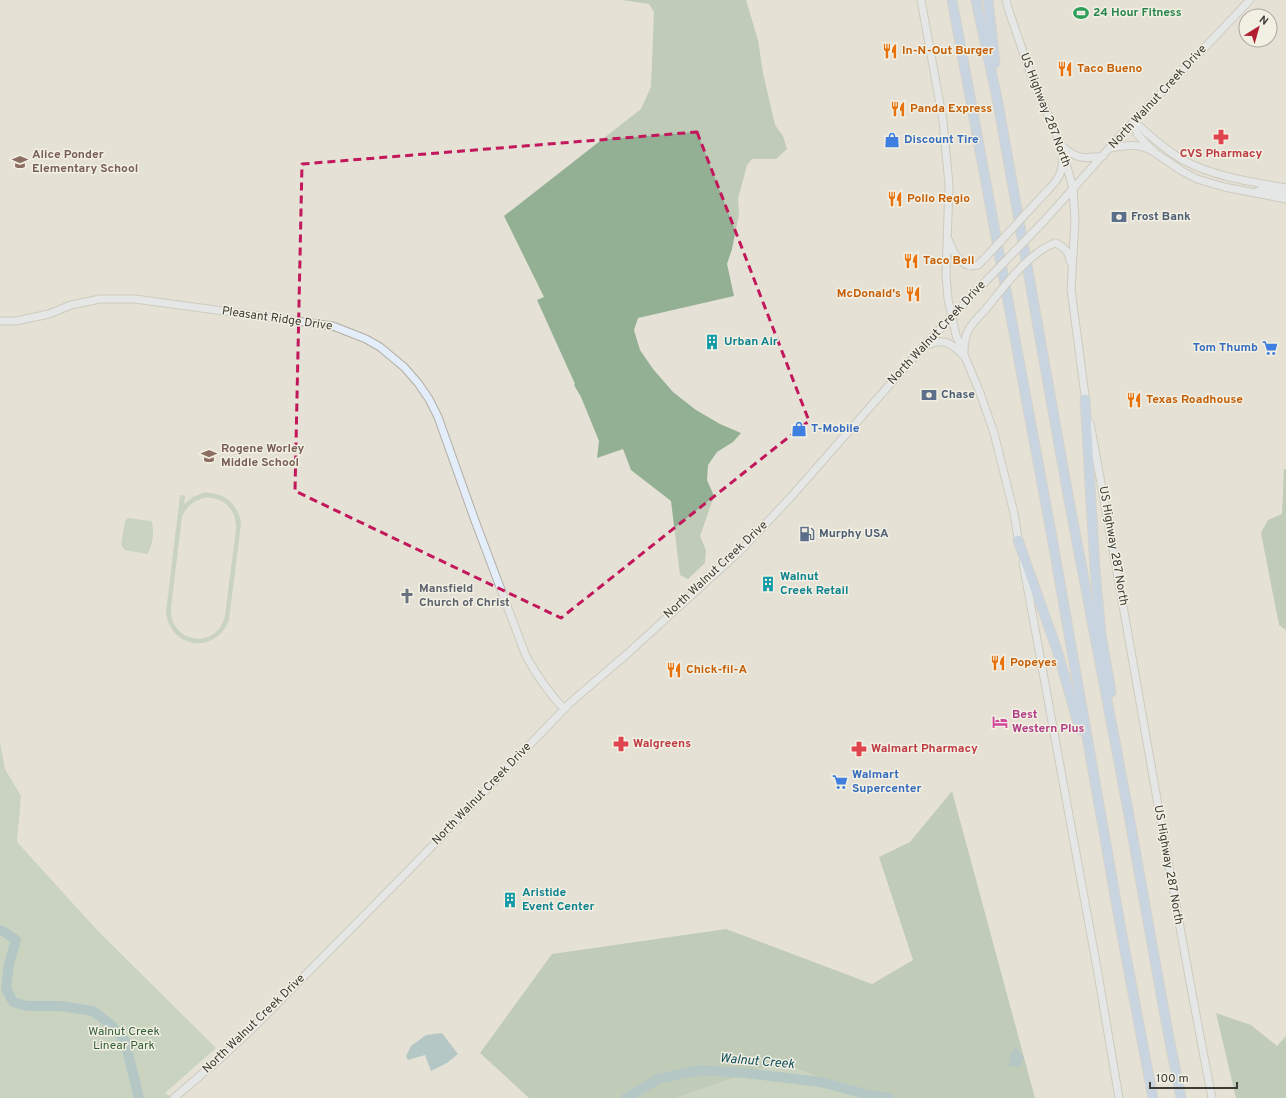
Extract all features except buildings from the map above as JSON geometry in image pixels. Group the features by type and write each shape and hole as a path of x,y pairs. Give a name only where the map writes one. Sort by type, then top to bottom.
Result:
{"highway":[{"path":"952,0 1050,524 1087,740 1153,1098"},
{"path":"976,0 995,86 1068,495 1181,1098"},
{"path":"988,0 995,58 995,86"},
{"path":"1085,399 1095,569 1100,627 1114,711 1112,728"},
{"path":"1018,540 1058,653 1079,729 1087,740"}],"main road":[{"path":"921,0 943,121 949,185 946,275 951,316 956,335 980,393 994,433 1014,513 1097,968 1118,1098"},
{"name":"US Highway 287 North","path":"1006,0 1032,78 1060,143 1073,188 1075,221 1071,289 1085,399 1119,576 1166,855 1212,1098"},
{"name":"North Walnut Creek Drive","path":"174,1098 254,1027 564,709 740,551 790,498 951,316 1045,220 1134,122 1250,0"},
{"path":"1134,122 1137,134 1154,152"},
{"path":"1134,122 1168,150 1185,161 1225,176 1286,188"},
{"path":"948,237 956,256 962,264 970,266 978,265 1056,182 1062,172 1063,164 1060,143"},
{"path":"1060,143 1076,157 1082,158 1103,156"},
{"path":"1110,148 1143,146 1182,171 1203,181 1286,199"},
{"path":"1203,181 1208,178 1217,180 1225,176"},
{"path":"1254,193 1261,190 1286,192"},
{"path":"964,356 964,345 968,329 1014,276 1038,252 1055,243 1064,247 1068,252 1072,271"},
{"name":"Pleasant Ridge Drive","path":"0,321 16,321 49,314 71,305 100,299 134,299 333,326 366,339 380,348 404,367 429,399 438,417 526,656 535,673 545,687 564,709"},
{"path":"922,348 932,343 946,342 952,344 964,356"}],"highlighted area":[{"path":"697,132 809,421 561,618 295,491 302,164"}],"green space":[{"path":"622,0 746,0 758,40 763,73 775,125 783,136 787,149 776,159 752,159 747,165 738,199 739,214 732,249 727,264 734,296 638,318 634,330 640,350 653,369 673,392 696,410 720,424 741,433 733,442 717,452 708,465 707,480 714,496 700,536 706,550 705,563 688,579 680,575 671,501 631,470 623,449 597,458 599,441 581,397 574,385 575,384 537,300 544,297 504,216 641,109 651,87 654,12 649,4"},
{"path":"1284,469 1286,469 1286,630 1279,625 1261,533 1268,520 1282,514"},
{"path":"203,493 210,493 217,494 229,500 237,510 241,524 229,620 223,631 214,639 204,643 194,643 184,640 176,634 169,624 166,612 180,495 185,496 184,504 193,497","holes":["204,498 217,499 228,506 234,516 236,529 225,615 221,627 213,634 204,638 195,638 185,636 178,629 172,620 171,608 182,517 188,507 196,501"]},
{"path":"128,518 151,521 153,538 151,547 147,554 125,550 121,545 125,521"},
{"name":"Walnut Creek Linear Park","path":"0,742 5,769 21,796 17,842 97,930 216,1048 165,1093 173,1098 0,1098"},
{"path":"952,791 1035,1098 869,1098 781,1062 676,1098 529,1098 480,1053 552,954 726,929 872,984 913,960 879,857 910,842"},
{"path":"1216,1013 1251,1025 1277,1046 1286,1036 1286,1098 1236,1098"},
{"path":"781,1062 869,1098 676,1098"}],"water":[{"path":"442,1033 458,1054 447,1063 431,1071 425,1055 408,1060 406,1056 411,1046 426,1035"},
{"path":"1016,1047 1024,1057 1020,1067 1009,1066 1010,1054"}],"waterway":[{"name":"Walnut Creek","path":"0,930 16,940 9,964 6,988 13,1002 27,1006 60,1006 93,1011 111,1025 125,1041 139,1098"},
{"name":"Walnut Creek","path":"626,1098 658,1079 699,1070 745,1073 821,1082 869,1095 889,1098"}],"place":[{"name":"24 Hour Fitness","path":"1081,13"},
{"name":"In-N-Out Burger","path":"890,51"},
{"name":"Taco Bueno","path":"1065,69"},
{"name":"Panda Express","path":"898,109"},
{"name":"CVS Pharmacy","path":"1221,137"},
{"name":"Discount Tire","path":"892,140"},
{"name":"Alice Ponder Elementary School","path":"20,162"},
{"name":"Pollo Regio","path":"895,199"},
{"name":"Frost Bank","path":"1119,217"},
{"name":"Taco Bell","path":"911,261"},
{"name":"McDonald's","path":"913,294"},
{"name":"Urban Air","path":"712,342"},
{"name":"Tom Thumb","path":"1270,348"},
{"name":"Chase","path":"929,395"},
{"name":"Texas Roadhouse","path":"1134,400"},
{"name":"T-Mobile","path":"799,429"},
{"name":"Rogene Worley Middle School","path":"209,456"},
{"name":"Murphy USA","path":"807,534"},
{"name":"Walnut Creek Retail","path":"768,584"},
{"name":"Mansfield Church of Christ","path":"407,596"},
{"name":"Popeyes","path":"998,663"},
{"name":"Chick-fil-A","path":"674,670"},
{"name":"Best Western Plus","path":"1000,722"},
{"name":"Walgreens","path":"621,744"},
{"name":"Walmart Pharmacy","path":"859,749"},
{"name":"Walmart Supercenter","path":"840,782"},
{"name":"Aristide Event Center","path":"510,900"}]}
